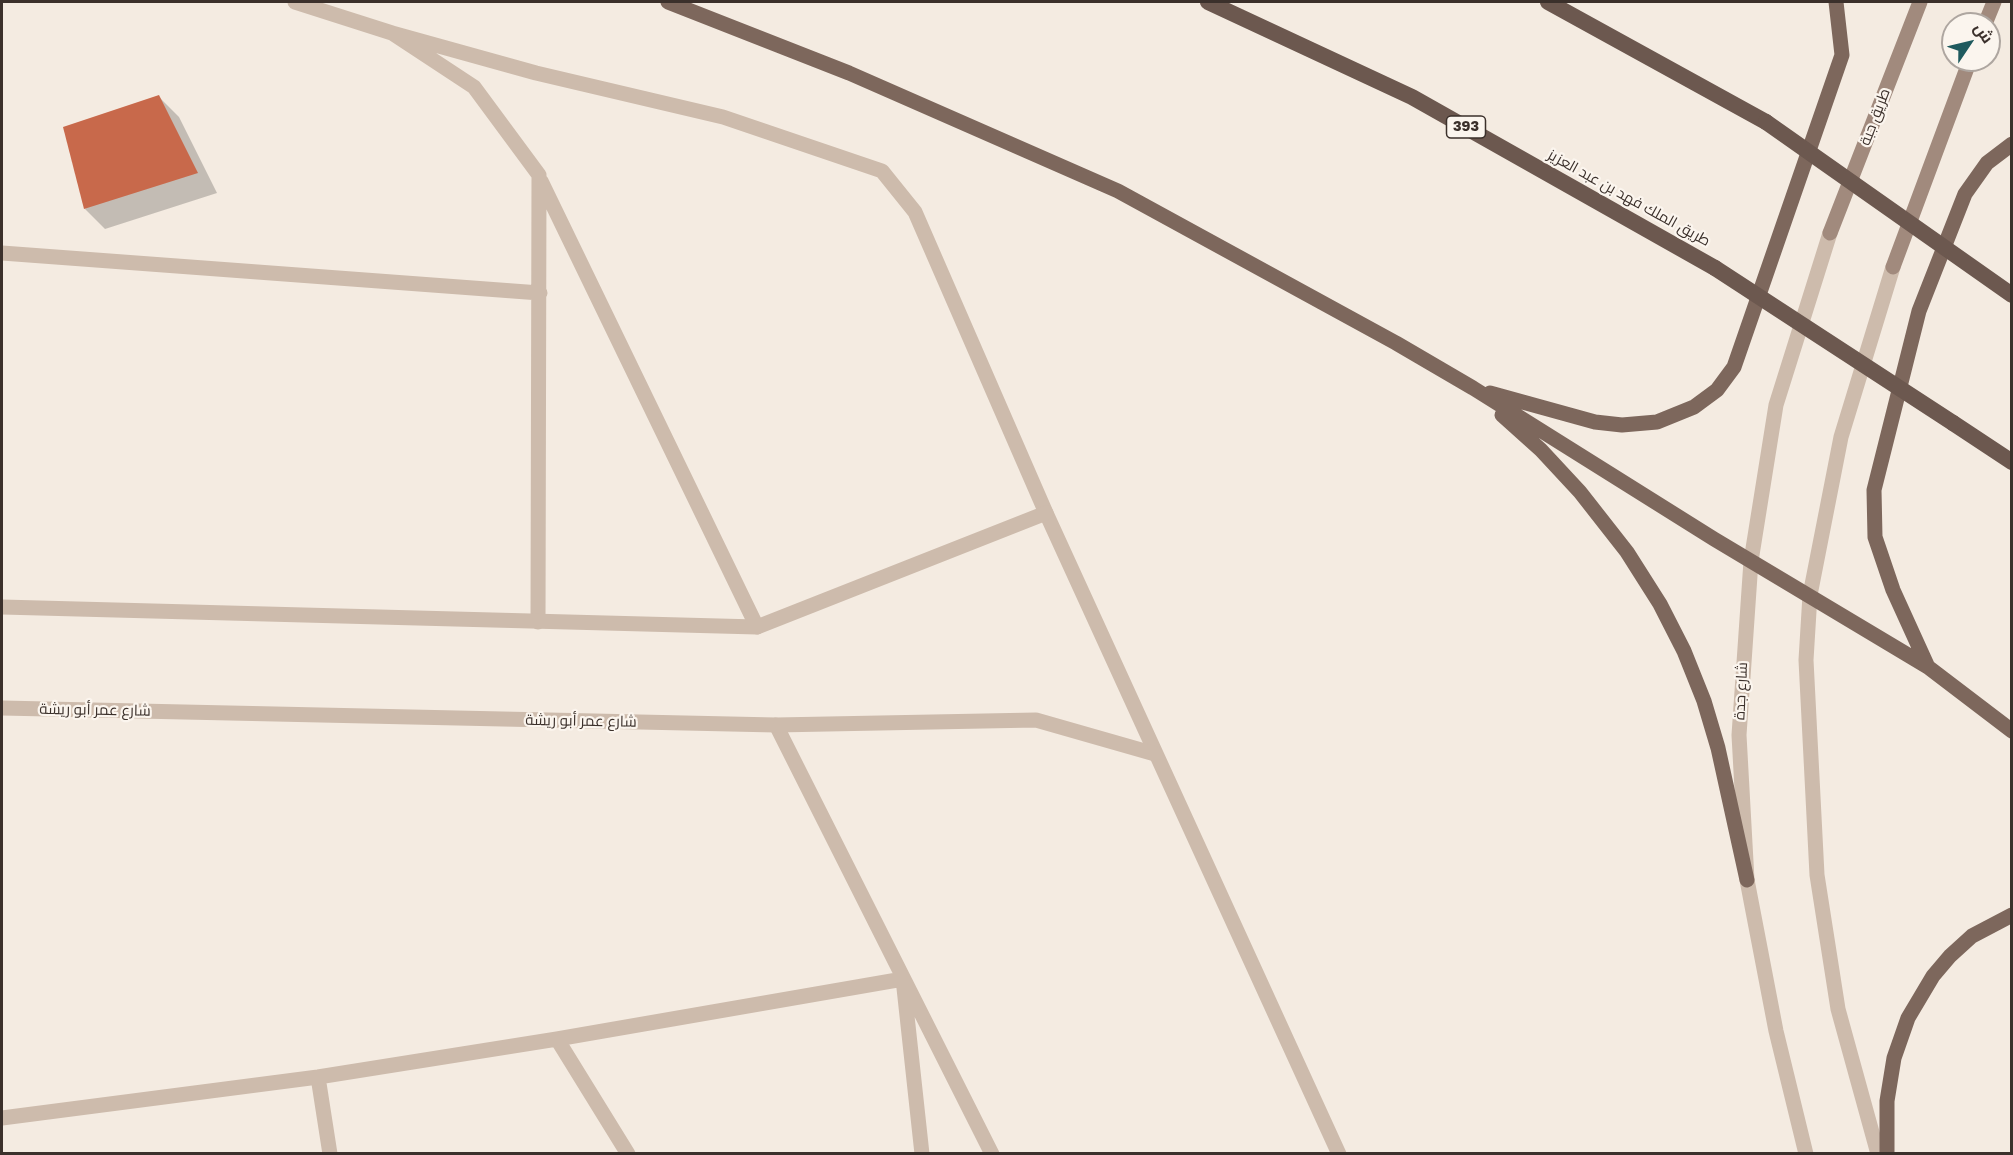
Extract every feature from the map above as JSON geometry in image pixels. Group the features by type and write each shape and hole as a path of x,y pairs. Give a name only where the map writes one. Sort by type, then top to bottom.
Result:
{"highway":[{"name":"طريق الملك فهد بن عبد العزيز","path":"1208,2 1412,97 1715,268 2012,462"},
{"path":"1548,2 1766,122 2012,295"}],"main road":[{"path":"668,2 849,73 1118,191 1473,388 1750,561 1928,667 2012,731"},
{"path":"1473,388 1595,422 1623,425 1657,422 1694,407 1717,390 1734,367 1842,55 1836,2"},
{"name":"طريق جبة","path":"1830,233 1920,2"},
{"path":"1893,267 1966,72"},
{"path":"1928,667 1893,590 1875,537 1874,490 1919,311 1965,194 1987,163 2012,144"},
{"path":"1473,388 1541,450 1580,492 1627,552 1660,604 1684,651 1704,701 1718,748 1748,880"},
{"path":"1887,1154 1887,1101 1894,1058 1908,1018 1933,976 1950,956 1972,936 2012,915"}],"street":[{"path":"295,2 392,33 536,73 723,117 882,171 915,212 1046,513 1339,1154"},
{"path":"392,33 474,87 539,176 757,627"},
{"path":"538,622 539,176"},
{"name":"شارع جدة","path":"1806,1154 1776,1031 1748,880 1739,735 1750,561 1776,405 1830,233"},
{"path":"2,253 540,293"},
{"path":"1878,1154 1838,1009 1817,875 1806,660 1810,595 1841,437 1893,267"},
{"path":"2,608 757,627 1046,513"},
{"name":"شارع عمر أبو ريشة","path":"2,708 776,725 1036,720 1155,754"},
{"path":"776,725 992,1154"},
{"path":"2,1118 318,1077 558,1039 903,979"},
{"path":"903,979 922,1154"},
{"path":"558,1039 628,1154"},
{"path":"318,1077 330,1154"}],"building":[{"path":"159,95 198,173 84,209 63,127"}]}
